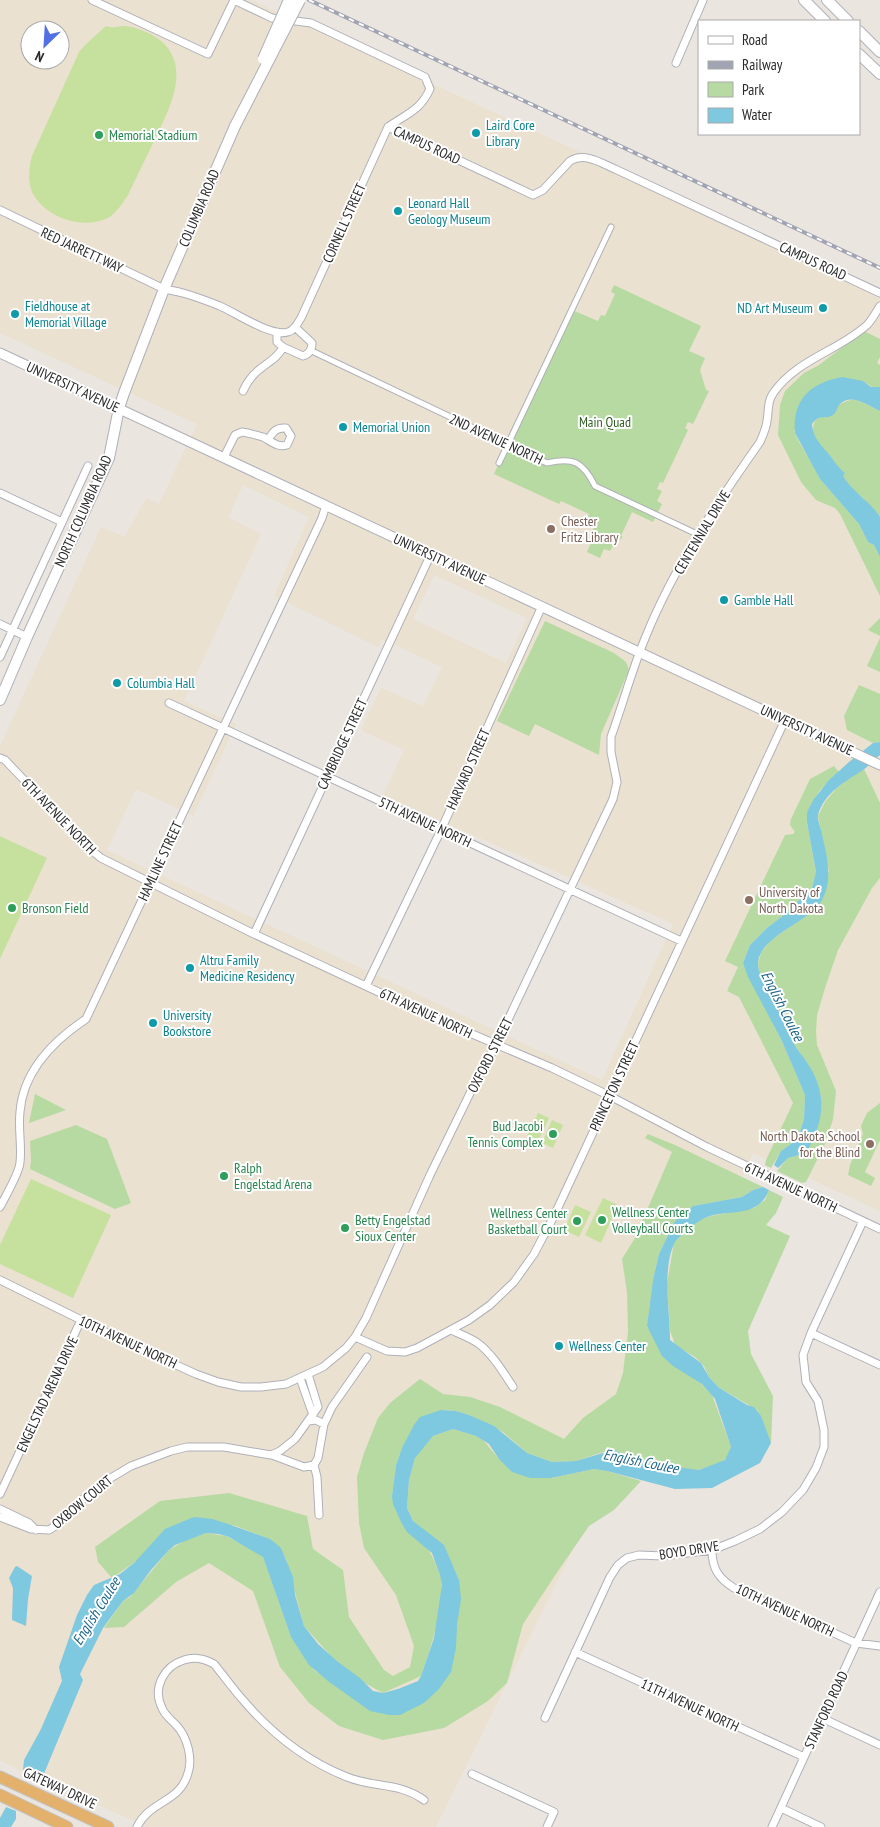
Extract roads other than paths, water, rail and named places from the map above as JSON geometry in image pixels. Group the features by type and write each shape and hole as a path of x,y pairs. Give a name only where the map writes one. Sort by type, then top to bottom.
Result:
{"highway":[{"name":"GATEWAY DRIVE","path":"0,1777 108,1827"},
{"path":"0,1795 67,1827"}],"main road":[{"name":"COLUMBIA ROAD","path":"164,289 289,0"},
{"name":"COLUMBIA ROAD","path":"234,126 300,0"},
{"path":"804,0 825,20"},
{"path":"827,0 847,20"},
{"path":"860,32 880,52"},
{"path":"860,55 880,74"},
{"name":"NORTH COLUMBIA ROAD","path":"0,700 109,458 119,408 164,289"}],"street":[{"name":"CAMPUS ROAD","path":"92,0 208,54 234,0 272,18 311,23 425,77 430,89 424,101 388,127"},
{"path":"676,63 702,0"},
{"name":"CAMPUS ROAD","path":"388,127 533,195 543,190 570,161 581,156 587,157 880,293"},
{"name":"CORNELL STREET","path":"296,327 388,127"},
{"name":"RED JARRETT WAY","path":"0,210 164,289"},
{"path":"499,463 611,227"},
{"path":"164,289 183,292 221,306 276,332 288,332 296,327 312,344 310,351 303,356 283,348 277,342 276,332"},
{"name":"CENTENNIAL DRIVE","path":"634,666 661,605 699,535 760,442 765,431 769,401 774,392 788,376 811,359 831,349 868,324 880,306"},
{"path":"243,391 248,380 277,356 283,348"},
{"name":"2ND AVENUE NORTH","path":"314,352 548,463 562,460 577,462 589,473 595,486 699,535"},
{"name":"UNIVERSITY AVENUE","path":"0,353 880,765"},
{"path":"224,457 235,435 242,432 268,440"},
{"path":"0,656 88,466"},
{"path":"0,492 62,522"},
{"name":"HAMLINE STREET","path":"0,1208 20,1164 20,1111 24,1090 32,1072 45,1053 55,1043 86,1019 322,518 326,505"},
{"name":"CAMBRIDGE STREET","path":"254,934 431,554"},
{"name":"HARVARD STREET","path":"366,986 441,830 542,606"},
{"path":"0,624 27,637"},
{"name":"OXFORD STREET","path":"261,1387 286,1384 323,1367 338,1356 355,1336 366,1318 430,1175 496,1045 613,799 618,782 610,752 611,737 634,666"},
{"name":"5TH AVENUE NORTH","path":"169,703 681,941"},
{"name":"PRINCETON STREET","path":"355,1336 387,1351 398,1352 417,1348 474,1317 490,1305 526,1268 555,1214 785,720"},
{"name":"6TH AVENUE NORTH","path":"0,758 5,760 90,849 101,858 254,934 496,1045 552,1068 707,1147 880,1230"},
{"name":"BOYD DRIVE","path":"545,1718 610,1577 618,1565 627,1558 639,1555 663,1556 712,1550 760,1529 782,1512 803,1490 816,1468 824,1447 824,1430 818,1401 806,1382 803,1355 811,1333 863,1221"},
{"name":"10TH AVENUE NORTH","path":"0,1280 134,1346 211,1380 241,1387 261,1387"},
{"name":"ENGELSTAD ARENA DRIVE","path":"0,1494 81,1320"},
{"path":"450,1330 484,1348 513,1387"},
{"path":"811,1333 880,1365"},
{"path":"319,1515 314,1465 318,1458 324,1424 332,1407 367,1358"},
{"path":"271,1455 295,1440 316,1411 318,1404 308,1374"},
{"path":"300,1378 310,1418"},
{"path":"310,1418 324,1424"},
{"name":"OXBOW COURT","path":"36,1530 44,1531 54,1528 77,1504 104,1482 131,1466 156,1455 187,1447 206,1446 244,1449 271,1455 304,1467 314,1465"},
{"path":"0,1509 29,1522 36,1530"},
{"path":"0,1517 26,1528 36,1530"},
{"name":"10TH AVENUE NORTH","path":"712,1550 712,1562 716,1572 724,1582 856,1643 880,1646"},
{"name":"STANFORD ROAD","path":"772,1827 880,1592"},
{"name":"11TH AVENUE NORTH","path":"575,1652 804,1757"},
{"path":"137,1827 149,1811 180,1790 189,1771 190,1760 184,1736 163,1711 158,1694 159,1685 167,1670 172,1665 188,1658 204,1659 214,1664 259,1718 310,1758 348,1778 360,1782 398,1787 424,1800"},
{"path":"822,1718 880,1745"},
{"path":"472,1774 554,1812 547,1827"},
{"path":"780,1808 822,1827"}],"water":[{"path":"842,377 863,381 871,387 880,387 880,411 859,401 844,401 833,415 817,419 812,424 813,430 819,443 845,473 843,476 847,482 880,517 880,557 874,545 868,542 859,524 820,479 795,433 797,411 800,402 806,394 821,384"},
{"path":"880,742 880,755 830,794 818,815 828,865 828,883 822,900 806,916 774,938 765,947 760,956 758,966 760,973 796,1048 814,1075 821,1098 820,1119 817,1130 806,1153 788,1158 778,1168 774,1165 781,1151 791,1144 800,1132 804,1119 805,1095 781,1039 748,977 743,963 750,945 812,888 816,872 807,812 814,799 829,780 849,762 873,743"},
{"name":"English Coulee","path":"763,1187 769,1190 765,1199 759,1205 744,1211 707,1217 695,1224 680,1237 675,1242 670,1254 667,1278 670,1340 701,1363 709,1377 718,1387 747,1405 754,1407 761,1416 771,1443 760,1463 712,1488 675,1489 594,1469 551,1478 530,1478 512,1472 499,1459 489,1444 476,1436 453,1429 433,1436 415,1458 409,1480 407,1508 413,1521 444,1545 459,1580 461,1599 456,1648 451,1672 439,1689 424,1703 400,1715 370,1711 328,1681 309,1665 291,1637 263,1557 229,1537 206,1533 175,1545 151,1570 134,1593 123,1601 103,1628 80,1674 83,1680 43,1776 33,1775 23,1770 24,1760 40,1731 62,1681 59,1667 77,1615 87,1595 94,1585 120,1574 135,1562 165,1529 194,1517 212,1519 270,1539 281,1548 293,1577 295,1595 304,1626 318,1644 337,1661 361,1679 373,1691 383,1693 418,1681 421,1676 434,1638 442,1585 432,1553 407,1532 393,1504 392,1496 396,1465 402,1448 420,1417 441,1410 456,1411 469,1415 494,1426 527,1453 552,1462 576,1461 613,1450 656,1467 699,1470 725,1460 731,1447 715,1399 702,1384 673,1366 662,1356 647,1326 653,1280 659,1254 675,1221 693,1206 742,1197 753,1190"},
{"path":"17,1566 32,1576 26,1626 12,1620 13,1588 9,1578"},
{"path":"6,1807 16,1811 16,1819 11,1827 0,1827 0,1818"}],"railway":[{"path":"309,0 880,268"}],"place":[{"name":"Laird Core Library","path":"476,133"},
{"name":"Memorial Stadium","path":"99,135"},
{"name":"Leonard Hall Geology Museum","path":"398,211"},
{"name":"ND Art Museum","path":"823,308"},
{"name":"Fieldhouse at Memorial Village","path":"15,314"},
{"name":"Memorial Union","path":"343,427"},
{"name":"Chester Fritz Library","path":"551,529"},
{"name":"Gamble Hall","path":"724,600"},
{"name":"Columbia Hall","path":"117,683"},
{"name":"University of North Dakota","path":"749,900"},
{"name":"Bronson Field","path":"12,908"},
{"name":"Altru Family Medicine Residency","path":"190,968"},
{"name":"University Bookstore","path":"153,1023"},
{"name":"Bud Jacobi Tennis Complex","path":"553,1134"},
{"name":"North Dakota School for the Blind","path":"870,1144"},
{"name":"Ralph Engelstad Arena","path":"224,1176"},
{"name":"Wellness Center Volleyball Courts","path":"602,1220"},
{"name":"Wellness Center Basketball Court","path":"577,1221"},
{"name":"Betty Engelstad Sioux Center","path":"345,1228"},
{"name":"Wellness Center","path":"559,1346"}],"park label":[{"name":"Main Quad","path":"605,422"}]}
